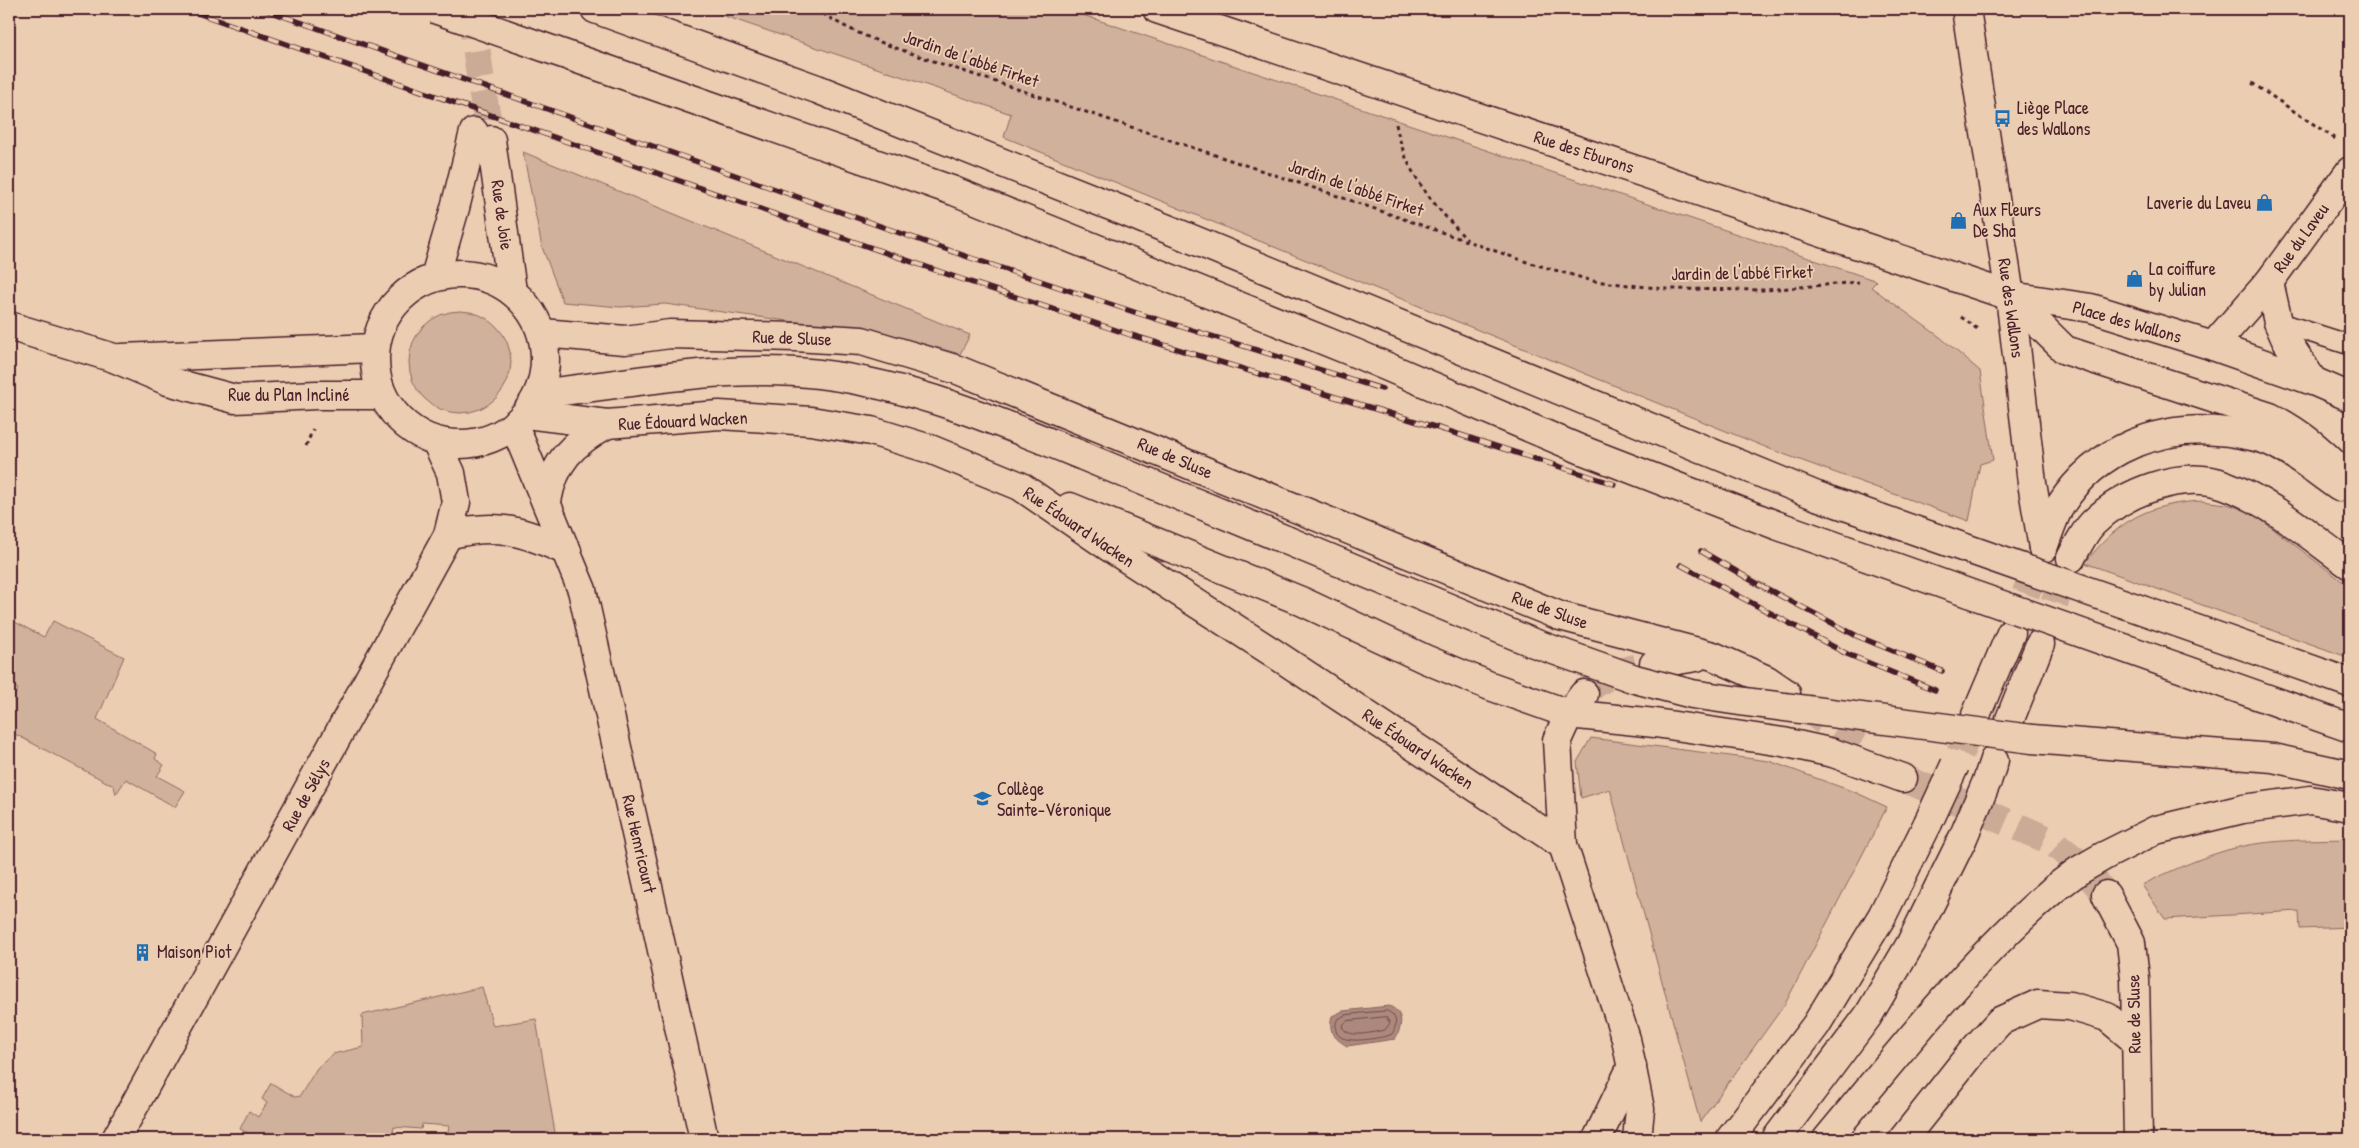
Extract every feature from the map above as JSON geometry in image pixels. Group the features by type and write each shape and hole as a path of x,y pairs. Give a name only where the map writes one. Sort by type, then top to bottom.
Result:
{"main road":[{"path":"435,9 954,191 1355,353 1582,450 1776,525 2350,728"},
{"path":"595,9 817,89 1126,212 1817,496 2350,683"},
{"name":"Rue des Eburons","path":"1157,9 1885,252 2010,296"},
{"name":"Rue des Wallons","path":"1966,9 2010,296 2032,483 2043,548 2060,507 2081,479 2100,462 2139,440 2174,431 2197,429 2220,431 2247,434 2268,441 2288,452 2350,496"},
{"name":"Rue de Joie","path":"435,277 455,208 483,136 512,291"},
{"name":"Rue du Laveu","path":"2213,346 2269,282 2350,171"},
{"path":"462,274 486,278 512,291 530,310 542,333 545,348 543,379 526,411 493,438 469,445 438,443 416,434 397,419 381,394 374,373 374,348 381,325 394,304 415,286 435,277 462,274"},
{"name":"Rue du Laveu","path":"2269,282 2278,322 2286,340 2313,381"},
{"path":"2010,296 2065,350 2270,417 2302,435 2350,479"},
{"name":"Place des Wallons","path":"2010,296 2091,308 2213,346 2313,381 2350,397"},
{"name":"Rue du Plan Incliné","path":"9,329 114,358 168,381 235,399 381,394"},
{"name":"Rue de Sluse","path":"542,333 625,340 670,334 795,337 862,341 958,370 1560,616 1713,656 1767,680 1786,693"},
{"name":"Rue du Plan Incliné","path":"114,358 374,348"},
{"path":"526,411 613,386 686,374 760,371 818,374 873,383 946,403 1020,430 1531,642 1634,679 1692,694 1746,702 2032,739 2273,758 2350,775"},
{"name":"Rue Édouard Wacken","path":"526,411 607,424 719,415 810,420 871,431 930,449 1020,486 1109,547 1272,652 1562,844"},
{"name":"Rue Hemricourt","path":"526,411 547,501 584,600 704,1139"},
{"path":"547,501 550,484 567,452 584,438 607,424"},
{"name":"Rue de Sélys","path":"116,1139 448,535 456,502 451,473 438,443"},
{"path":"2071,558 2091,524 2128,496 2169,482 2203,481 2224,484 2252,497 2350,565"},
{"path":"1020,486 1301,601 1425,659 1490,686 1655,723 1783,742 1833,753 1903,778 1867,753"},
{"path":"448,535 471,529 496,528 519,532 567,551"},
{"path":"1976,715 2011,633"},
{"path":"2010,719 2040,644"},
{"path":"1654,664 1681,658 1713,656"},
{"path":"1576,704 1557,740 1562,844 1626,1039 1640,1109 1637,1139"},
{"path":"1730,1139 1816,1026 1882,916 1957,759"},
{"path":"1776,1139 1868,1016 1911,943 1962,840 1990,770"},
{"path":"1827,1139 1968,971 2021,918 2078,871 2156,830 2243,809 2310,800 2350,807"},
{"name":"Rue de Sluse","path":"2106,895 2131,943 2135,978 2138,1139"},
{"path":"1903,1139 1972,1052 2000,1021 2038,1004 2070,1006 2108,1017 2136,1041"},
{"path":"1597,1139 1632,1066"}],"lane":[{"path":"2278,322 2350,345"}],"path":[{"name":"Jardin de l'abbé Firket","path":"816,9 840,25 876,41 1527,262 1593,280 1666,289 1766,290 1877,281 1885,252"},
{"path":"2252,83 2339,142"},
{"path":"1396,90 1397,126 1405,156 1414,175 1428,198 1468,241"},
{"path":"9,284 13,292"}],"shaded area":[{"path":"704,9 1065,9 1877,281 1871,287 1940,337 1980,371 1993,460 1980,464 1969,521 1775,451 1004,137 1011,114"},
{"path":"523,152 970,335 960,354 863,327 795,322 665,304 620,307 563,302 542,247"},
{"path":"460,311 480,315 496,326 507,342 511,362 507,382 496,398 480,409 460,413 440,409 424,398 413,382 409,362 413,342 424,326 440,315"},
{"path":"2201,501 2227,504 2251,512 2350,587 2350,658 2085,563 2109,536 2135,517 2165,506"},
{"path":"9,619 44,637 53,621 124,657 97,719 157,754 155,759 164,765 157,776 185,791 175,807 126,779 116,794 114,786 9,731 9,707 18,689 9,684"},
{"path":"1591,738 1769,761 1857,793 1887,807 1785,1004 1700,1122 1610,789 1581,798 1577,762"},
{"path":"2350,839 2350,927 2300,929 2299,911 2165,919 2142,885 2189,863 2239,847 2280,841"},
{"path":"482,987 493,1026 536,1019 556,1139 447,1139 449,1126 422,1124 421,1129 394,1127 392,1139 250,1139 252,1135 240,1129 249,1111 258,1117 267,1103 262,1099 271,1083 295,1097 300,1096 317,1068 333,1054 363,1047 362,1015"}],"water":[{"path":"1389,1006 1397,1012 1401,1020 1400,1029 1395,1039 1347,1046 1333,1034 1331,1026 1332,1016 1343,1011"}],"tunnel":[{"path":"471,9 491,140"},
{"path":"2011,633 2042,550"},
{"path":"2040,642 2070,560"},
{"path":"1584,694 1595,684 1608,677 1636,668"},
{"path":"1802,705 1867,753"},
{"path":"1960,753 1976,715"},
{"path":"1903,778 2051,841 2081,865 2106,895"}],"railway":[{"path":"186,9 961,279 1131,335 1448,431 1614,484"},
{"path":"263,9 971,258 1137,313 1382,389"},
{"path":"1701,551 1758,584 1857,636 1942,671"},
{"path":"1681,565 1847,654 1935,690"}],"place":[{"name":"Liège Place des Wallons","path":"2003,118"},
{"name":"Laverie du Laveu","path":"2265,203"},
{"name":"Aux Fleurs De Sha","path":"1959,220"},
{"name":"La coiffure by Julian","path":"2135,279"},
{"name":"Collège Sainte-Véronique","path":"983,799"},
{"name":"Maison Piot","path":"143,952"}]}
